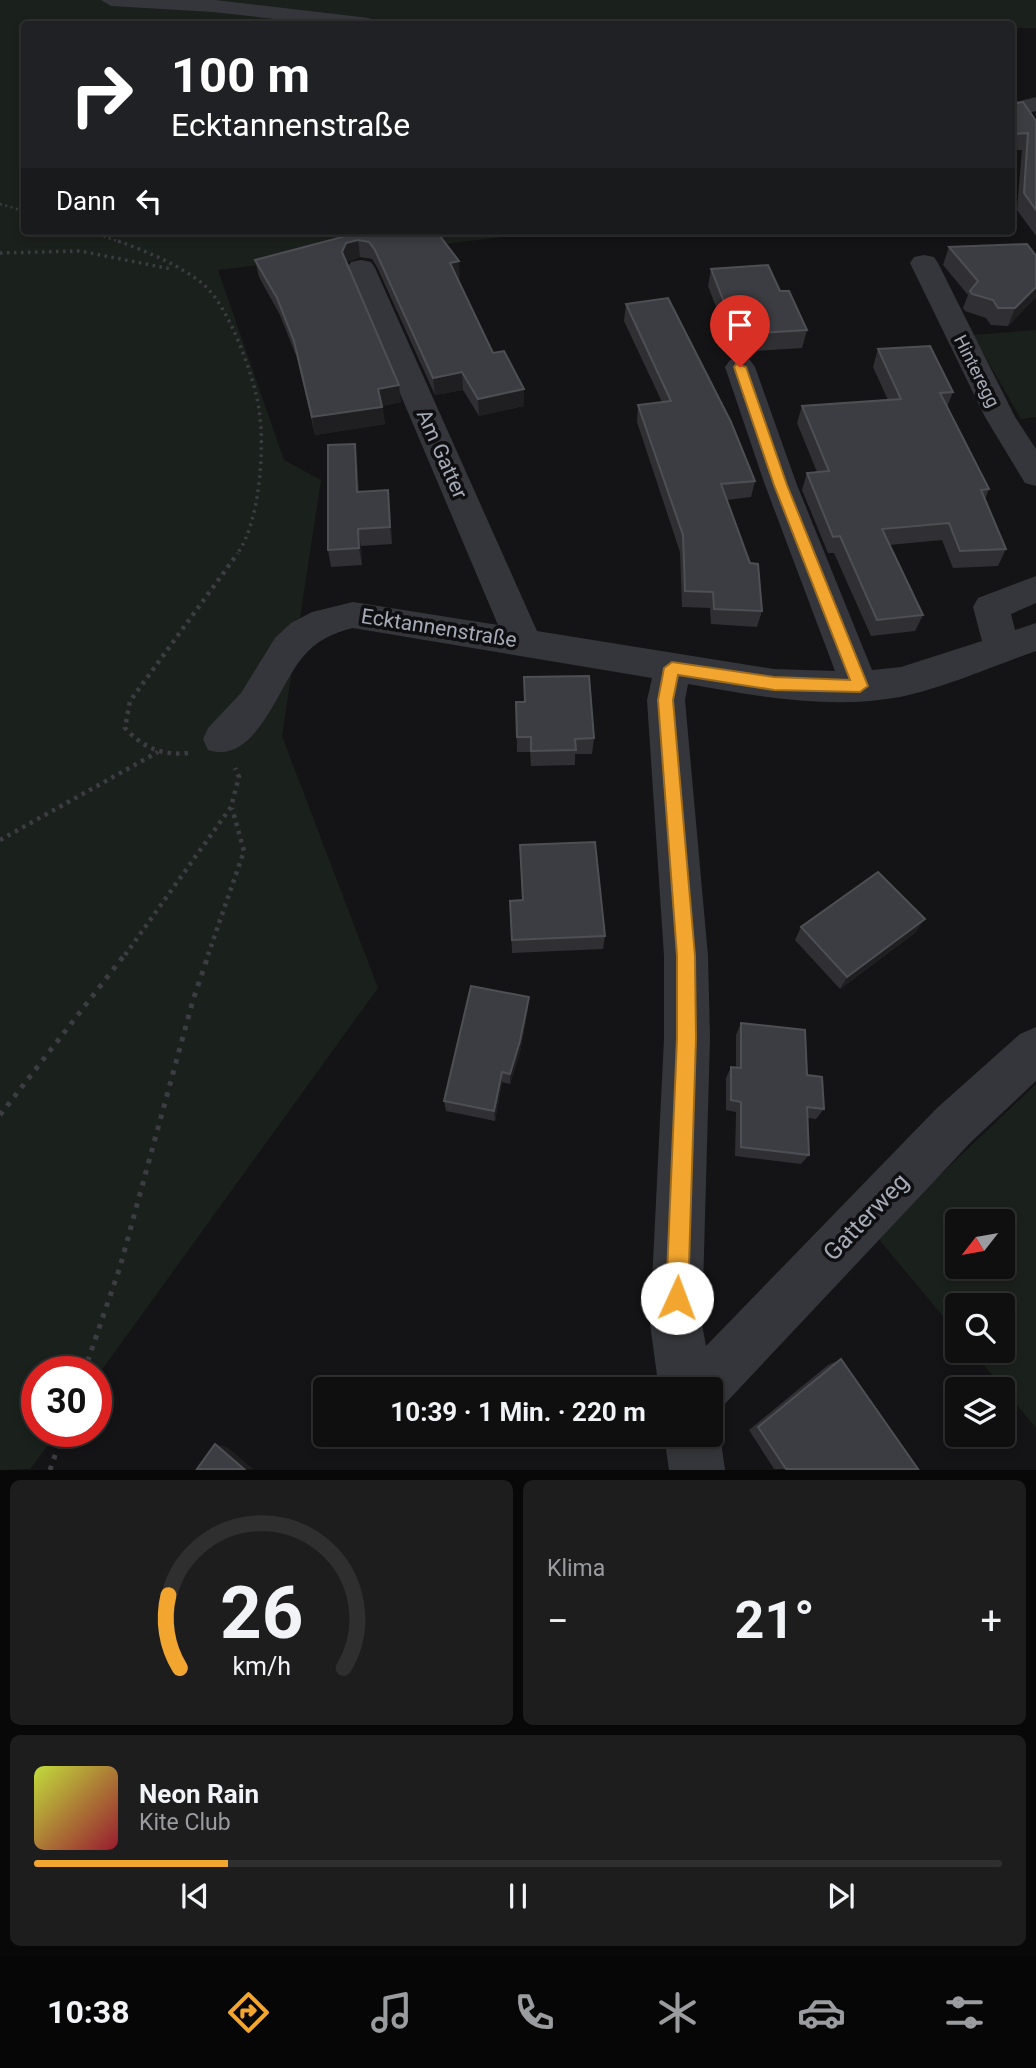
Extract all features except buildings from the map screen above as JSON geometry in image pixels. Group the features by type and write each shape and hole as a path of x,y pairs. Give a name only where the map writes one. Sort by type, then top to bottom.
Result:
{"street":[{"path":"111,0 214,6 343,21"},
{"path":"1015,109 1036,104"},
{"name":"Hinteregg","path":"925,264 1000,417 1036,475"},
{"name":"Am Gatter","path":"361,268 523,641"},
{"path":"740,367 781,485 860,686"},
{"path":"1019,643 991,607 1036,589"},
{"name":"Ecktannenstraße","path":"222,739 240,726 284,651 312,625 335,617 353,615 774,684 860,686 901,682 1019,643"},
{"path":"672,668 666,700 686,956 687,1038 676,1324 684,1377"},
{"name":"Gatterweg","path":"713,1377 954,1125 1036,1050"},
{"path":"694,1447 697,1469"}],"path":[{"path":"0,204 21,210"},
{"path":"0,1115 147,927 231,807 239,776 222,739 184,754 158,752 137,743 125,728 131,701 246,542 254,511 260,456 259,409 243,354 220,305 204,285 176,270 155,254 100,235"},
{"path":"0,253 80,251 176,270"},
{"path":"0,840 158,752"},
{"path":"89,1356 120,1267 193,1000 244,851 231,807"},
{"path":"50,1469 58,1447"}],"shaded area":[{"path":"0,0 1036,0 1036,28 1015,28 1015,21 21,21 21,235 521,235 218,270 284,460 321,480 282,736 378,988 112,1356 21,1356 21,1447 47,1447 30,1469 0,1470"},
{"path":"1036,330 1036,417 1021,419 973,335"},
{"path":"1036,1084 1036,1428 1015,1403 1015,1377 994,1377 982,1363 1015,1363 1015,1293 945,1293 945,1319 876,1236"}],"route":[{"path":"677,1298 687,1038 686,956 666,700 672,668 774,684 860,686 781,485 740,367"}]}
